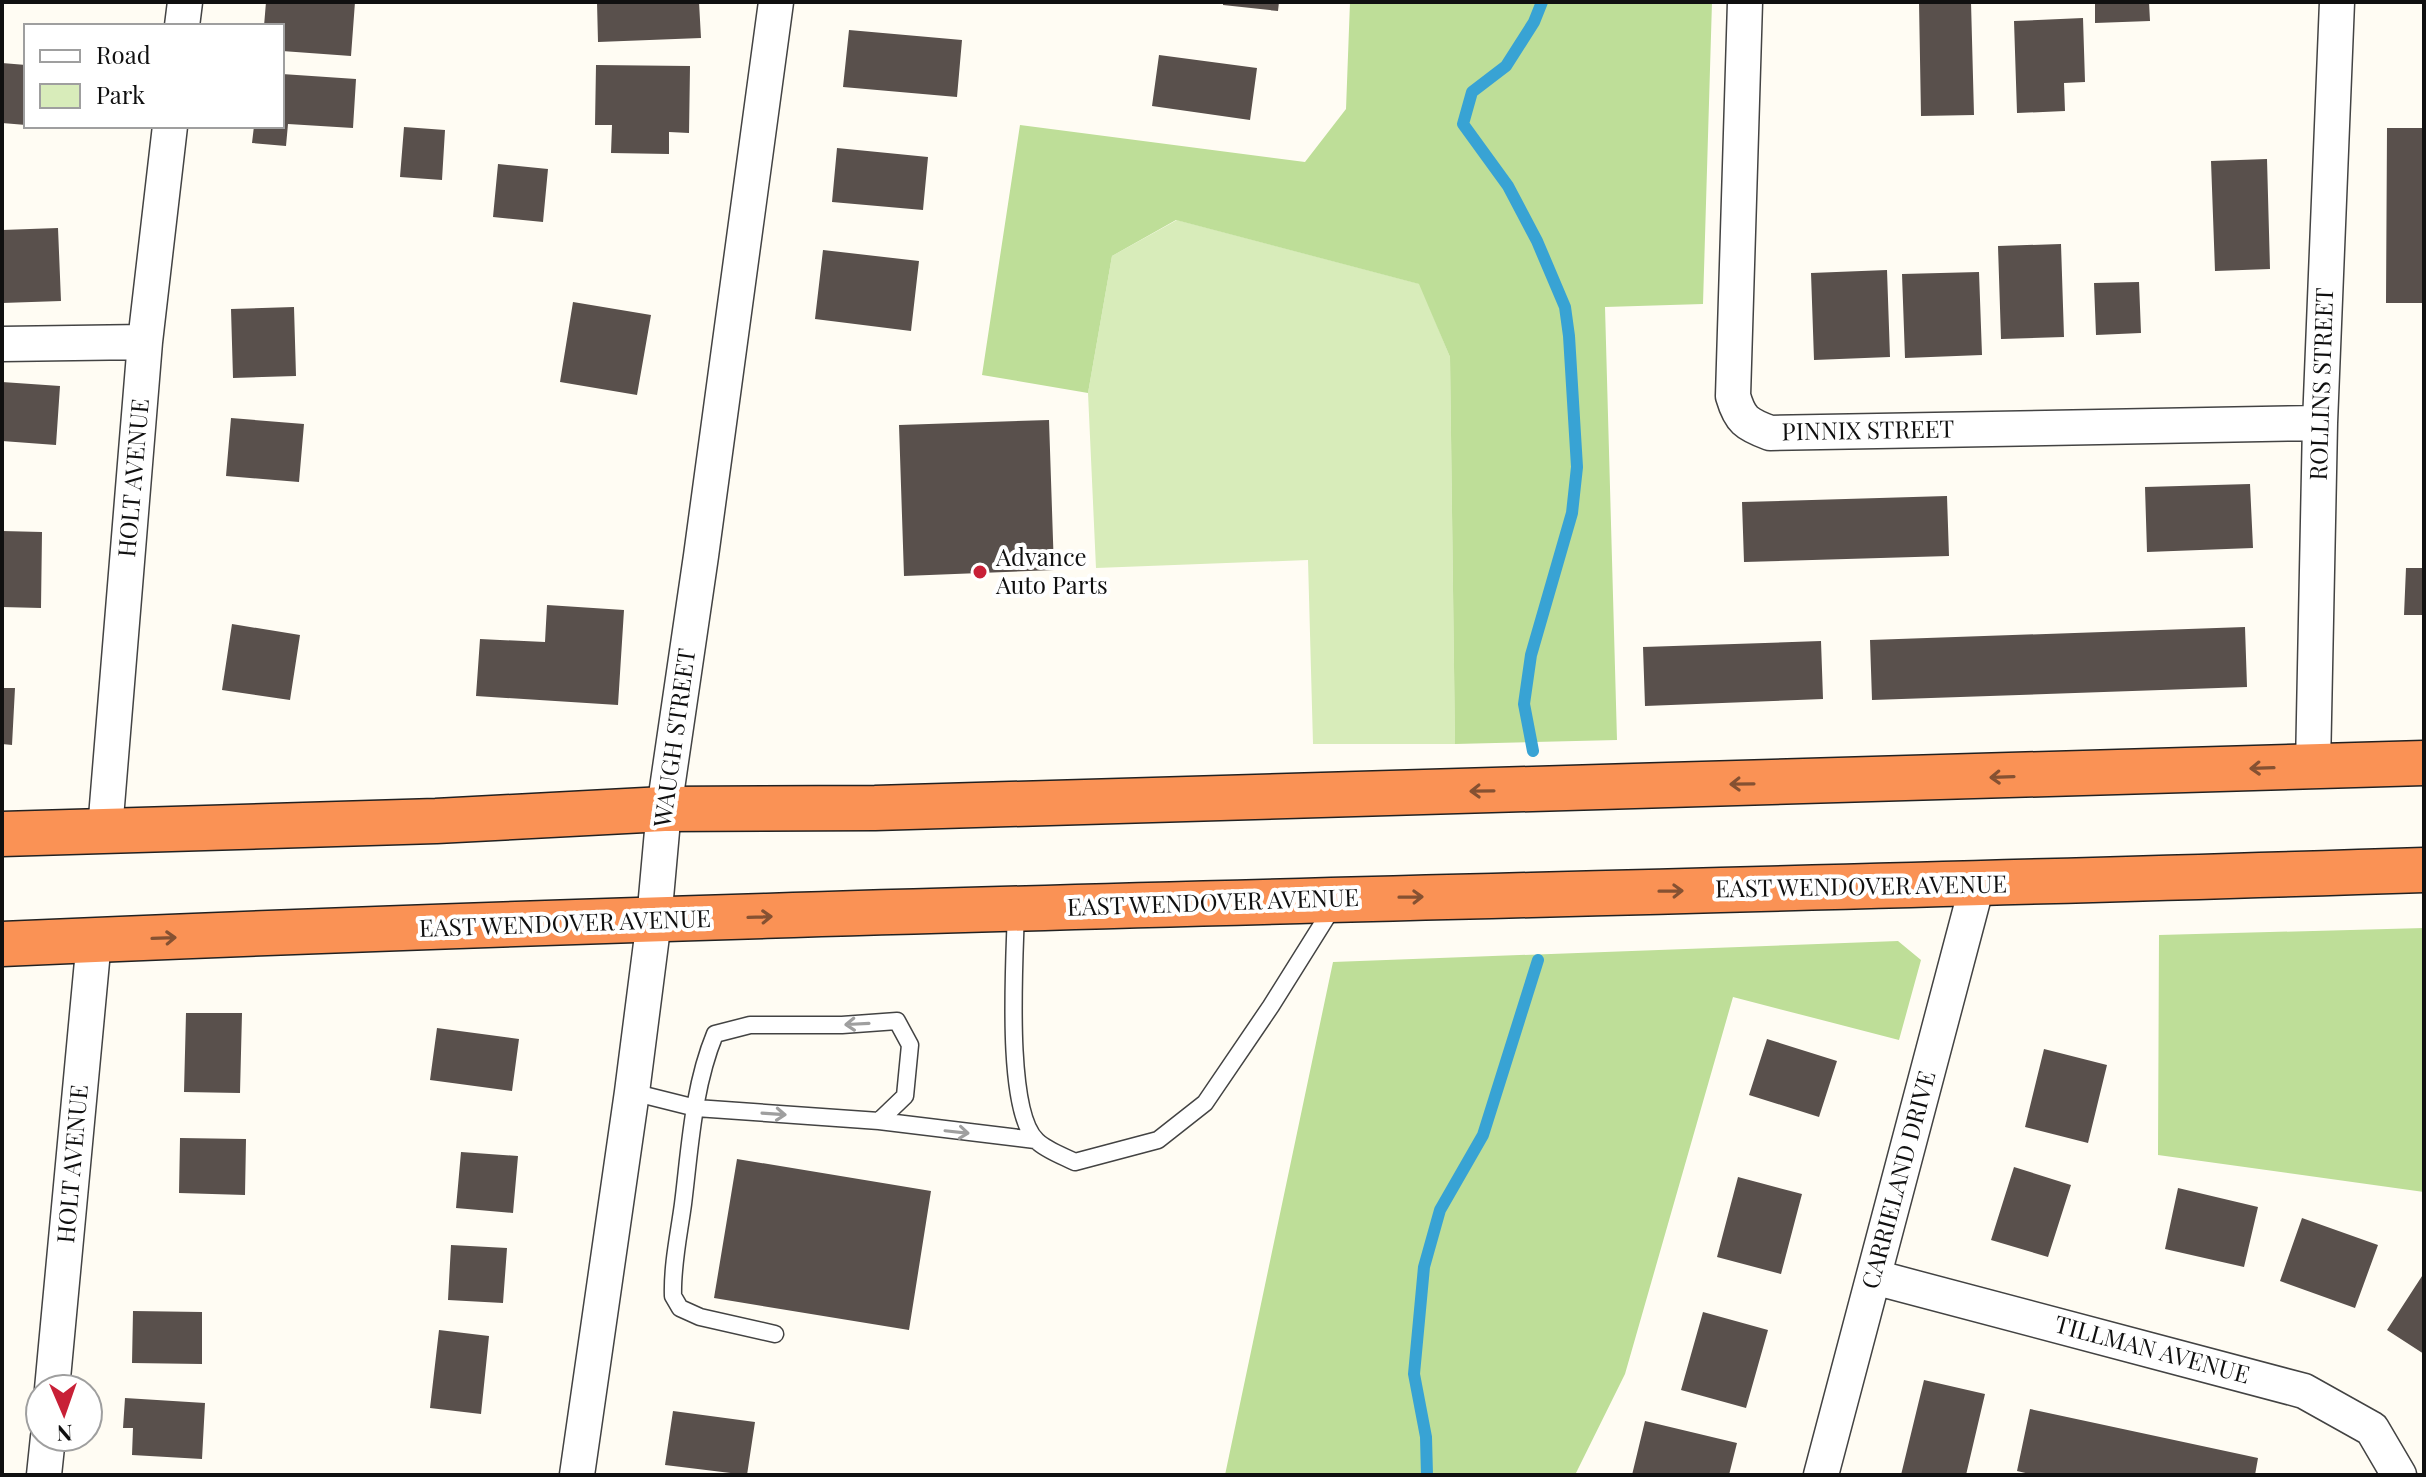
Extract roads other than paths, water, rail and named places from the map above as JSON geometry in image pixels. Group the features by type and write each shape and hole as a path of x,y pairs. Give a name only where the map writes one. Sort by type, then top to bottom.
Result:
{"highway":[{"path":"2,834 436,821 664,809 906,807 2424,763"},
{"name":"EAST WENDOVER AVENUE","path":"2,944 1338,898 1977,885 2424,870"}],"street":[{"path":"182,24 185,2"},
{"name":"WAUGH STREET","path":"577,1475 632,1092 654,920 664,809 706,525 776,2"},
{"name":"PINNIX STREET","path":"1745,2 1733,396 1738,413 1750,426 1770,433 2320,423"},
{"name":"ROLLINS STREET","path":"2313,767 2320,423 2337,2"},
{"name":"HOLT AVENUE","path":"105,830 145,342 170,128"},
{"path":"2,344 145,342"},
{"name":"CARRIELAND DRIVE","path":"1821,1475 1977,885"},
{"name":"HOLT AVENUE","path":"53,1373 94,940"},
{"name":"TILLMAN AVENUE","path":"1874,1277 2304,1391 2372,1429 2399,1475"},
{"path":"44,1475 46,1453"}],"lane":[{"path":"632,1092 696,1108 879,1121 1035,1140 1075,1162 1158,1140 1205,1103 1271,1006 1338,898"},
{"path":"1016,909 1015,1057 1018,1099 1035,1140"},
{"path":"775,1334 700,1317 680,1308 673,1296 696,1108 708,1050 715,1034 750,1025 897,1021 910,1045 905,1096 879,1121"}],"waterway":[{"path":"1533,751 1524,704 1531,655 1572,513 1577,467 1569,336 1565,307 1537,241 1508,186 1463,124 1472,92 1506,66 1534,22 1542,2"},
{"path":"1427,1475 1426,1437 1414,1374 1424,1267 1440,1210 1483,1135 1538,960"}],"place":[{"name":"Advance Auto Parts","path":"980,572"}]}
